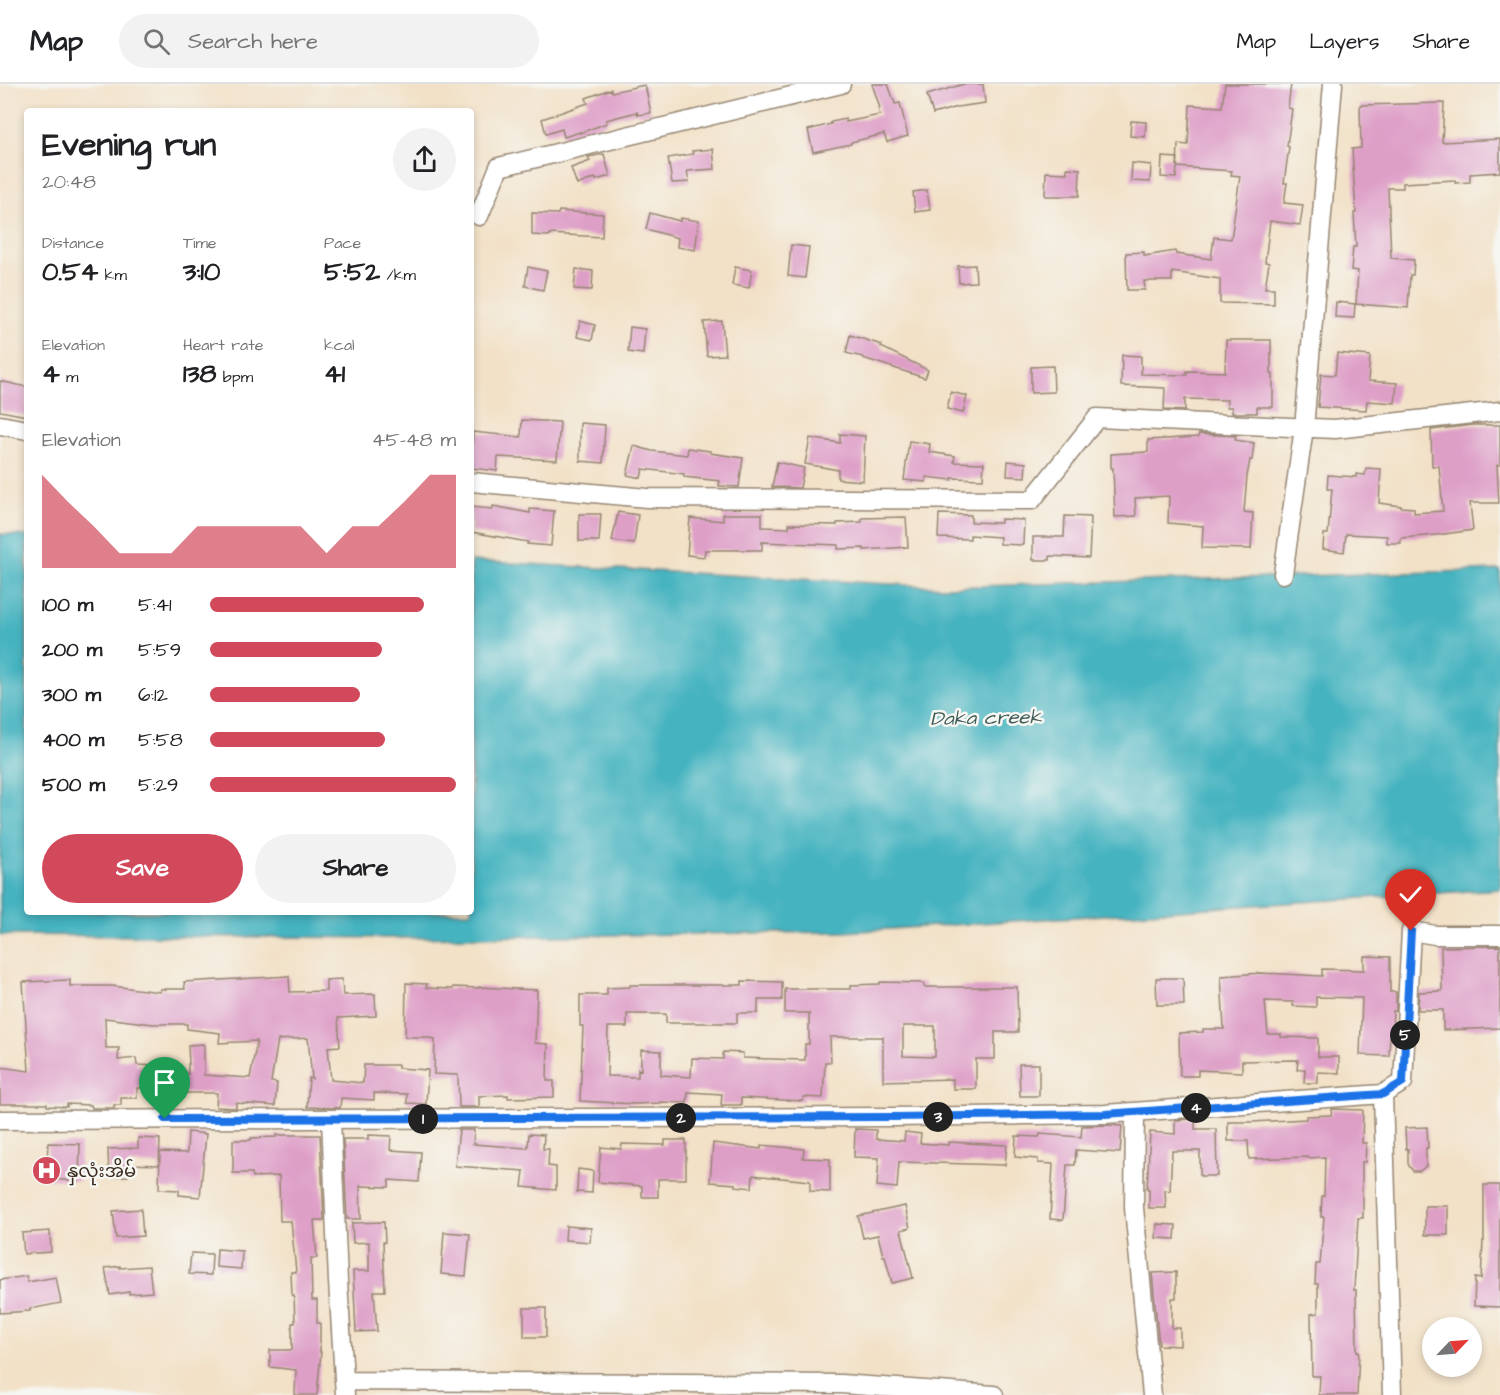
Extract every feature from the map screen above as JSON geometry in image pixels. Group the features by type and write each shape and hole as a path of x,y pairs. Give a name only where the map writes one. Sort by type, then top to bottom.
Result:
{"street":[{"path":"479,216 499,167 841,84"},
{"path":"1283,574 1304,428 1333,84"},
{"path":"474,482 647,498 1032,500 1097,418 1335,429 1500,411"},
{"path":"0,425 24,429"},
{"path":"0,1120 1105,1114 1383,1094 1403,1082 1411,931 1435,935 1500,935"},
{"path":"1383,1094 1392,1395"},
{"path":"1135,1112 1134,1208 1152,1395"},
{"path":"331,1119 345,1388 841,1390 994,1395"}],"water":[{"name":"Daka creek","path":"0,534 24,536 24,915 474,915 474,561 944,587 1500,570 1500,889 845,932 401,938 0,935"}],"building":[{"path":"872,84 888,84 895,104 900,103 908,136 887,142 884,134 813,152 808,130 831,124 831,122 846,119 846,122 880,115"},
{"path":"964,84 983,84 985,103 957,107 933,114 927,95"},
{"path":"1225,84 1291,84 1288,108 1292,109 1287,146 1289,147 1284,203 1303,205 1300,225 1270,221 1265,262 1269,263 1265,288 1274,288 1274,304 1220,303 1220,279 1172,272 1172,281 1144,281 1145,290 1127,290 1126,253 1144,252 1144,256 1175,251 1176,254 1211,259 1214,237 1231,239 1240,176 1231,175 1232,171 1177,167 1178,144 1188,145 1190,105 1222,107"},
{"path":"645,85 651,113 638,115 637,112 606,120 607,123 564,137 562,129 546,134 542,119 588,103 586,98 611,89 612,92"},
{"path":"1444,103 1442,142 1500,139 1500,172 1470,174 1470,182 1455,183 1455,180 1403,183 1403,188 1388,188 1391,258 1414,260 1413,275 1410,275 1408,308 1356,304 1358,271 1351,270 1353,247 1356,247 1352,149 1361,148 1360,105"},
{"path":"1131,121 1146,122 1145,137 1130,136"},
{"path":"713,149 715,169 687,171 689,182 672,183 668,158 693,154 692,151"},
{"path":"604,154 610,176 596,180 595,178 577,185 571,168 590,161 588,157"},
{"path":"1162,157 1178,158 1176,178 1161,177"},
{"path":"1132,163 1151,165 1150,182 1131,181"},
{"path":"1067,168 1080,169 1079,196 1045,196 1046,172 1067,173"},
{"path":"927,190 930,210 915,212 913,192"},
{"path":"559,211 603,214 602,237 532,235 532,213 558,214"},
{"path":"650,213 680,221 681,218 699,221 695,250 677,247 678,238 646,229"},
{"path":"791,245 809,247 805,278 788,276"},
{"path":"975,265 976,282 959,283 958,266"},
{"path":"528,267 547,271 543,290 525,286"},
{"path":"735,267 752,270 749,288 732,285"},
{"path":"576,269 593,271 592,290 574,289"},
{"path":"1336,302 1355,304 1354,318 1335,317"},
{"path":"580,321 595,325 592,340 577,337"},
{"path":"722,321 725,355 707,356 704,322"},
{"path":"630,327 645,329 643,354 628,352"},
{"path":"850,335 882,345 881,347 928,370 925,378 846,353"},
{"path":"1226,340 1271,340 1273,407 1257,407 1257,413 1232,413 1232,407 1227,407 1227,400 1185,399 1185,411 1164,410 1165,388 1121,386 1122,355 1141,356 1141,374 1187,375 1187,371 1225,372"},
{"path":"1337,353 1370,356 1368,381 1397,383 1395,403 1367,401 1366,410 1318,407 1321,374 1335,375"},
{"path":"1053,366 1054,392 1031,393 1031,367"},
{"path":"0,381 24,386 24,415 0,411"},
{"path":"951,392 967,396 963,413 947,409"},
{"path":"522,420 560,422 557,460 498,457 497,471 474,468 474,432 521,437"},
{"path":"580,423 605,425 603,463 580,461"},
{"path":"1473,425 1500,425 1500,465 1497,465 1499,503 1470,503 1473,530 1401,538 1401,543 1387,543 1387,536 1346,534 1344,552 1323,549 1324,534 1328,534 1332,489 1327,489 1328,475 1356,477 1356,474 1365,475 1366,468 1381,469 1379,503 1414,508 1414,513 1443,511 1439,466 1432,466 1431,430"},
{"path":"840,434 865,436 863,481 838,479 838,470 805,464 810,438 840,443"},
{"path":"1199,434 1236,436 1235,440 1254,443 1247,476 1244,512 1253,513 1251,549 1202,548 1203,526 1168,523 1169,496 1135,498 1136,516 1115,517 1111,454 1148,452 1148,440 1198,437"},
{"path":"909,441 930,444 929,452 955,456 954,462 984,463 983,479 952,478 952,480 926,477 926,482 904,480"},
{"path":"634,446 652,451 687,455 688,448 743,458 739,487 719,486 720,481 643,469 641,478 627,475"},
{"path":"1008,461 1026,463 1025,477 1007,476"},
{"path":"777,462 804,468 800,488 772,487"},
{"path":"493,506 530,513 530,509 554,511 551,546 527,544 528,542 474,533 474,507 493,509"},
{"path":"618,512 638,515 634,544 612,541"},
{"path":"579,514 601,514 599,541 579,541"},
{"path":"723,514 762,514 762,527 789,528 789,524 837,525 837,523 862,522 862,518 906,517 908,547 864,550 864,548 838,549 838,545 762,542 762,550 705,550 704,557 687,555 690,518 723,521"},
{"path":"939,514 971,515 971,522 1001,523 1001,519 1024,520 1023,545 1000,544 1000,537 970,535 970,539 938,538"},
{"path":"1065,516 1091,517 1089,558 1050,556 1050,560 1033,560 1033,537 1064,537"},
{"path":"1500,946 1500,1028 1443,1030 1443,1010 1418,1010 1419,992 1442,991 1441,947"},
{"path":"1364,956 1390,957 1390,992 1396,992 1396,1011 1393,1011 1389,1056 1360,1055 1362,998 1316,997 1316,1007 1293,1006 1293,1002 1265,1001 1268,1034 1281,1034 1281,1037 1318,1038 1318,1057 1339,1057 1339,1073 1318,1072 1318,1083 1304,1083 1305,1069 1297,1070 1298,1060 1242,1061 1242,1072 1198,1070 1198,1076 1180,1076 1179,1033 1203,1032 1203,1029 1224,1029 1221,976 1261,973 1322,976 1322,969 1364,970"},
{"path":"289,976 290,992 326,991 326,980 342,979 343,995 375,994 376,1016 338,1018 340,1046 328,1047 331,1080 363,1083 364,1065 398,1065 398,1068 428,1070 426,1104 407,1103 407,1094 374,1093 374,1100 341,1098 340,1108 307,1107 309,1078 312,1079 308,1038 278,1040 271,1082 277,1083 275,1106 236,1103 236,1108 216,1107 217,1093 183,1093 167,1096 168,1088 137,1088 137,1098 121,1098 121,1105 114,1105 114,1108 92,1108 91,1105 67,1104 67,1107 47,1106 47,1104 0,1104 0,1067 29,1071 23,982 70,980 70,986 112,986 160,992 160,989 185,989 184,982","holes":["105,1018 153,1024 187,1024 187,1029 220,1033 219,1043 257,1041 250,1078 204,1075 204,1044 188,1045 188,1074 158,1068 158,1066 137,1065 136,1058 118,1060 119,1048 106,1048"]},
{"path":"1156,978 1183,978 1184,1005 1157,1005"},
{"path":"742,981 782,982 782,1000 758,1000 758,1013 737,1013 737,1023 666,1023 666,1014 627,1014 627,1027 608,1027 607,1076 638,1077 638,1069 641,1070 641,1050 661,1051 661,1075 691,1077 692,1058 723,1059 723,1052 743,1053 743,1058 805,1060 805,1044 809,1044 809,1013 785,1013 785,989 851,989 851,985 880,984 880,982 924,983 924,987 1017,987 1018,1032 995,1032 995,1059 976,1059 976,1089 953,1089 953,1079 883,1081 883,1037 830,1037 831,1062 825,1062 823,1098 803,1097 803,1101 741,1098 741,1105 721,1105 722,1094 688,1092 687,1103 635,1104 580,1101 583,1026 580,1026 580,995 607,995 607,988 630,987 630,985 742,985","holes":["903,1026 935,1026 935,1057 903,1056"]},
{"path":"406,983 427,984 426,988 479,987 537,990 535,1043 548,1044 547,1081 554,1081 554,1097 479,1096 479,1107 459,1107 458,1075 434,1074 435,1039 405,1037"},
{"path":"1019,1064 1039,1064 1039,1096 1020,1096"},
{"path":"1332,1109 1363,1110 1362,1143 1366,1143 1365,1162 1362,1162 1363,1218 1358,1218 1354,1290 1356,1290 1357,1351 1359,1351 1357,1395 1319,1395 1320,1376 1312,1376 1311,1314 1318,1313 1318,1284 1315,1284 1316,1264 1320,1264 1324,1217 1321,1217 1325,1157 1249,1159 1248,1141 1228,1141 1228,1122 1306,1119 1306,1116 1331,1115"},
{"path":"1195,1119 1195,1129 1216,1129 1217,1176 1200,1176 1200,1151 1172,1151 1170,1191 1165,1190 1166,1208 1149,1208 1149,1189 1147,1189 1150,1132 1175,1134 1175,1120"},
{"path":"1082,1126 1122,1126 1120,1153 1076,1150 1075,1165 1067,1165 1063,1220 1050,1219 1053,1164 1038,1163 1038,1159 1015,1157 1016,1136 1039,1137 1040,1134 1081,1137"},
{"path":"1427,1127 1426,1166 1420,1171 1413,1171 1408,1163 1405,1128"},
{"path":"855,1129 876,1130 876,1139 904,1141 905,1132 921,1134 920,1143 1007,1145 1005,1165 899,1162 897,1188 877,1186 879,1158 854,1157"},
{"path":"459,1130 474,1130 473,1144 526,1148 529,1134 544,1135 543,1149 549,1149 548,1166 556,1167 556,1190 522,1187 524,1171 455,1166"},
{"path":"188,1132 206,1134 200,1197 179,1195 179,1190 159,1189 160,1152 187,1153"},
{"path":"276,1135 320,1135 324,1220 314,1220 317,1258 311,1258 312,1300 317,1300 317,1323 320,1323 321,1352 317,1395 295,1395 296,1370 270,1367 270,1350 292,1350 292,1323 295,1323 291,1272 296,1272 291,1221 280,1221 279,1176 253,1177 252,1173 233,1173 233,1140 251,1140 251,1138 276,1137"},
{"path":"368,1135 391,1136 390,1150 421,1152 419,1182 389,1180 389,1187 360,1186 361,1219 347,1219 343,1139 368,1139"},
{"path":"138,1138 160,1139 159,1165 128,1164 128,1176 109,1177 108,1149 138,1148"},
{"path":"665,1140 686,1140 686,1179 658,1179 658,1197 642,1197 642,1186 598,1182 601,1147 621,1149 622,1144 665,1145"},
{"path":"48,1143 80,1144 79,1181 46,1179"},
{"path":"713,1143 761,1149 761,1145 804,1149 803,1158 830,1159 830,1192 810,1191 810,1181 753,1175 752,1188 710,1182"},
{"path":"578,1169 593,1171 592,1193 577,1192"},
{"path":"1484,1185 1500,1185 1500,1307 1474,1306 1475,1278 1481,1279"},
{"path":"905,1206 910,1228 901,1230 913,1278 892,1283 878,1235 863,1238 858,1216"},
{"path":"1425,1206 1448,1206 1448,1235 1425,1235"},
{"path":"141,1209 143,1236 116,1238 113,1211"},
{"path":"384,1222 385,1291 374,1291 377,1331 356,1332 353,1271 369,1271 369,1242 353,1243 352,1223"},
{"path":"1157,1224 1176,1225 1175,1239 1156,1238"},
{"path":"566,1226 591,1228 590,1242 565,1240"},
{"path":"50,1231 51,1252 24,1254 22,1233"},
{"path":"444,1232 470,1234 466,1276 441,1274"},
{"path":"217,1249 242,1251 241,1269 216,1267"},
{"path":"191,1253 212,1254 211,1275 189,1274"},
{"path":"120,1266 120,1268 149,1266 152,1292 110,1295 105,1268"},
{"path":"1176,1272 1176,1298 1172,1298 1172,1328 1180,1328 1180,1346 1159,1345 1152,1273"},
{"path":"27,1276 27,1282 56,1277 61,1303 30,1309 30,1311 0,1313 0,1280"},
{"path":"524,1308 546,1308 546,1337 524,1337"}],"place":[{"name":"နှလုံးအိမ်","path":"46,1171"}],"route":[{"path":"165,1119 893,1117 1105,1114 1383,1094 1403,1082 1411,931"}]}
